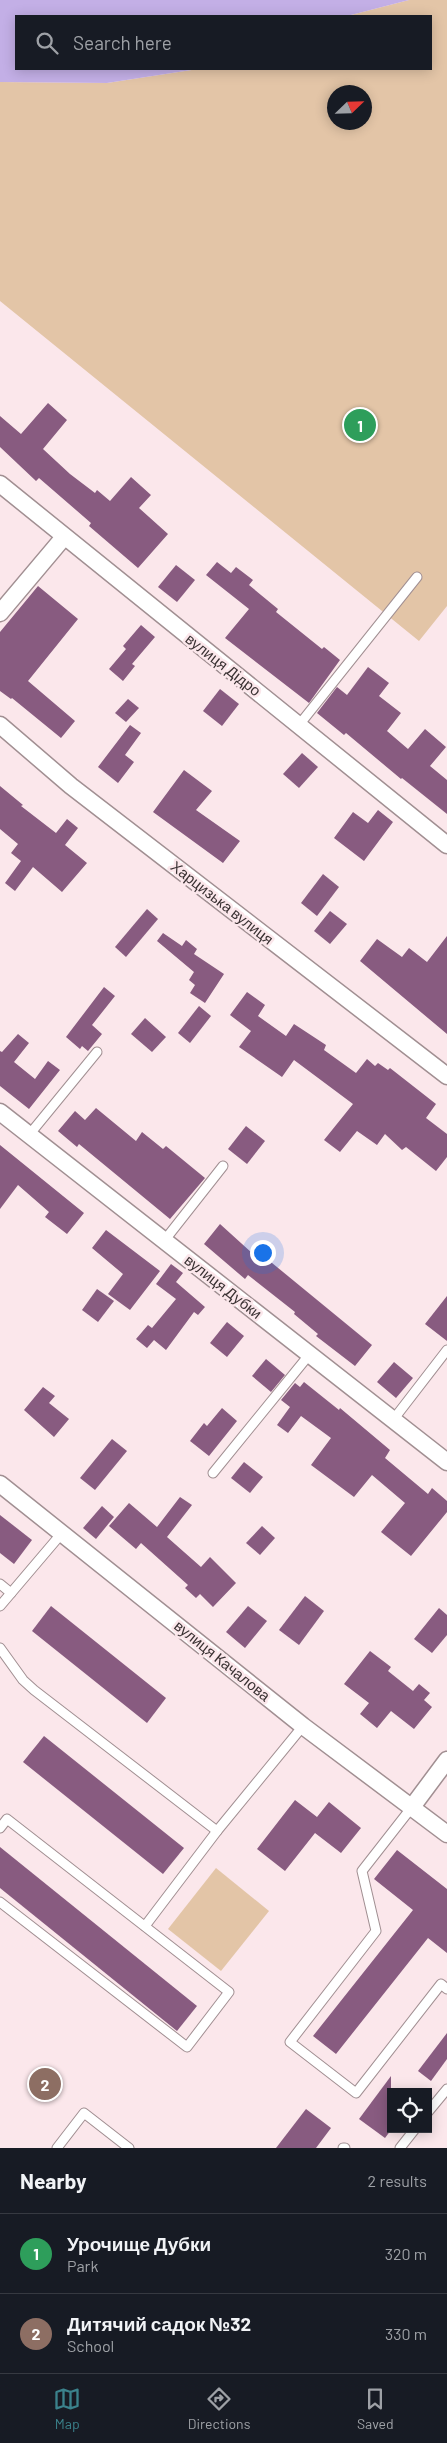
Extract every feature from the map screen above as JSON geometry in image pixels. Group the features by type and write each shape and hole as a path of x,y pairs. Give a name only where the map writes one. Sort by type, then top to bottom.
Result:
{"street":[{"name":"вулиця Дідро","path":"0,484 447,845"},
{"path":"0,613 64,537"},
{"name":"Харцизька вулиця","path":"0,726 71,786 447,1076"},
{"name":"вулиця Дубки","path":"0,1112 447,1462"},
{"name":"вулиця Качалова","path":"0,1484 303,1726 447,1834"},
{"path":"412,1807 447,1760"}],"lane":[{"path":"299,725 418,577"},
{"path":"29,1135 97,1052"},
{"path":"164,1241 223,1166"},
{"path":"393,1420 447,1350"},
{"path":"213,1473 309,1355"},
{"path":"0,1606 62,1534"},
{"path":"0,1584 11,1593"},
{"path":"0,1648 23,1680 34,1690 217,1831"},
{"path":"145,1926 217,1831 303,1726"},
{"path":"412,1807 362,1871 376,1931 290,2042 356,2092 441,1984 447,1989"},
{"path":"0,1828 7,1819 229,1992 187,2047 0,1902"},
{"path":"432,2107 447,2089"},
{"path":"57,2148 84,2113 128,2148"},
{"path":"400,2148 412,2133"}],"shaded area":[{"path":"0,0 409,0 351,15 15,15 15,70 192,70 107,83 0,82"},
{"path":"409,0 447,0 447,606 419,641 0,301 0,82 107,83 192,70 432,70 432,15 351,15"},
{"path":"216,1868 269,1911 221,1971 168,1929"}],"building":[{"path":"48,403 67,420 43,449 70,474 95,493 97,490 110,501 131,477 151,495 139,508 168,534 138,568 89,526 91,523 39,478 36,481 0,447 0,416 21,434"},
{"path":"217,562 231,573 236,567 253,580 249,585 278,609 276,612 322,649 324,647 340,660 309,703 225,638 249,609 206,575"},
{"path":"176,565 195,580 177,602 158,587"},
{"path":"38,586 78,619 28,681 75,721 61,738 12,698 0,691 0,632"},
{"path":"141,625 155,637 132,664 135,666 123,681 109,669 126,649 123,646"},
{"path":"368,667 389,683 379,696 401,713 387,731 408,749 425,729 446,747 430,766 447,780 447,814 346,733 344,735 317,713 337,687 347,695"},
{"path":"220,689 239,704 222,726 203,711"},
{"path":"128,699 139,708 126,722 115,713"},
{"path":"130,725 141,733 125,755 134,762 118,783 98,767"},
{"path":"302,753 318,767 299,788 283,774"},
{"path":"184,770 212,791 196,810 240,841 223,863 153,812"},
{"path":"0,786 23,805 21,806 56,833 67,819 78,828 65,845 87,863 62,892 33,867 15,891 5,883 21,861 11,853 18,844 0,829"},
{"path":"378,810 393,822 364,861 334,838 353,812 368,823"},
{"path":"323,874 339,887 317,916 301,903"},
{"path":"147,909 158,919 126,957 115,947"},
{"path":"330,911 347,924 330,944 314,931"},
{"path":"163,933 182,946 186,940 197,949 194,954 224,974 205,1003 190,993 195,985 189,980 194,972 157,941"},
{"path":"447,936 447,1034 360,961 377,939 402,957 409,948 427,962"},
{"path":"104,987 115,996 92,1025 102,1034 88,1051 82,1046 80,1049 66,1037"},
{"path":"247,992 265,1005 258,1016 286,1036 294,1024 326,1045 324,1050 356,1073 367,1059 375,1066 378,1063 388,1070 390,1068 436,1104 426,1118 447,1134 447,1157 436,1171 406,1147 402,1150 385,1134 377,1145 357,1131 340,1152 324,1140 353,1104 294,1060 282,1077 239,1047 251,1031 230,1015"},
{"path":"199,1006 211,1016 190,1043 178,1033"},
{"path":"145,1018 166,1037 152,1052 131,1034"},
{"path":"18,1034 29,1043 14,1062 35,1079 48,1061 60,1070 29,1109 0,1086 0,1051 2,1052"},
{"path":"96,1108 136,1141 142,1132 163,1149 166,1146 205,1178 170,1219 79,1144 77,1147 58,1131 75,1111 85,1120"},
{"path":"246,1126 265,1141 247,1164 228,1149"},
{"path":"0,1145 84,1213 67,1234 45,1217 49,1212 18,1185 0,1209"},
{"path":"220,1224 252,1253 255,1249 372,1345 355,1366 316,1336 318,1334 294,1314 295,1312 248,1275 245,1279 204,1244"},
{"path":"106,1230 160,1271 130,1310 108,1294 123,1274 92,1248"},
{"path":"171,1264 183,1273 176,1282 205,1307 198,1315 194,1312 166,1350 154,1340 147,1348 136,1339 148,1325 152,1328 176,1299 156,1284"},
{"path":"97,1289 114,1301 98,1322 82,1310"},
{"path":"447,1296 447,1341 425,1324"},
{"path":"227,1322 244,1336 227,1357 210,1343"},
{"path":"266,1359 285,1375 271,1392 252,1376"},
{"path":"394,1362 413,1378 396,1398 377,1382"},
{"path":"304,1382 339,1410 340,1408 390,1450 385,1458 428,1494 432,1488 447,1501 447,1512 411,1556 381,1532 405,1503 372,1475 354,1497 311,1465 331,1438 301,1416 288,1433 277,1425 290,1407 281,1400 295,1383 300,1387"},
{"path":"43,1387 55,1396 49,1403 69,1419 54,1437 24,1410"},
{"path":"222,1408 237,1421 209,1456 190,1441 204,1423 207,1426"},
{"path":"112,1439 127,1451 95,1490 80,1478"},
{"path":"244,1462 263,1477 250,1493 231,1478"},
{"path":"180,1497 192,1505 167,1537 201,1567 210,1557 236,1583 213,1607 200,1594 196,1598 185,1588 188,1585 141,1543 136,1549 109,1526 129,1503 157,1527"},
{"path":"102,1506 114,1517 96,1539 83,1528"},
{"path":"0,1515 32,1540 14,1564 0,1553"},
{"path":"262,1526 275,1538 260,1555 246,1543"},
{"path":"305,1596 324,1611 299,1645 279,1630"},
{"path":"51,1606 166,1698 147,1723 32,1631"},
{"path":"248,1606 267,1621 245,1648 226,1632"},
{"path":"439,1608 447,1615 447,1635 432,1653 414,1639"},
{"path":"370,1651 391,1667 388,1671 413,1691 419,1684 430,1693 424,1700 432,1707 414,1729 391,1711 377,1728 360,1714 369,1703 344,1684"},
{"path":"44,1736 184,1848 163,1874 23,1762"},
{"path":"295,1800 317,1817 329,1802 361,1828 341,1853 315,1833 285,1871 257,1849"},
{"path":"0,1847 197,2006 177,2031 0,1888"},
{"path":"397,1850 447,1889 447,1953 428,1938 336,2054 313,2036 413,1910 374,1879"},
{"path":"447,2033 447,2059 431,2081 418,2071"},
{"path":"391,2076 391,2088 387,2088 387,2133 389,2133 385,2138 359,2119"},
{"path":"306,2109 331,2128 316,2148 276,2148"}],"place":[{"name":"Урочище Дубки","path":"360,425"},
{"name":"Дитячий садок №32","path":"45,2084"}]}
